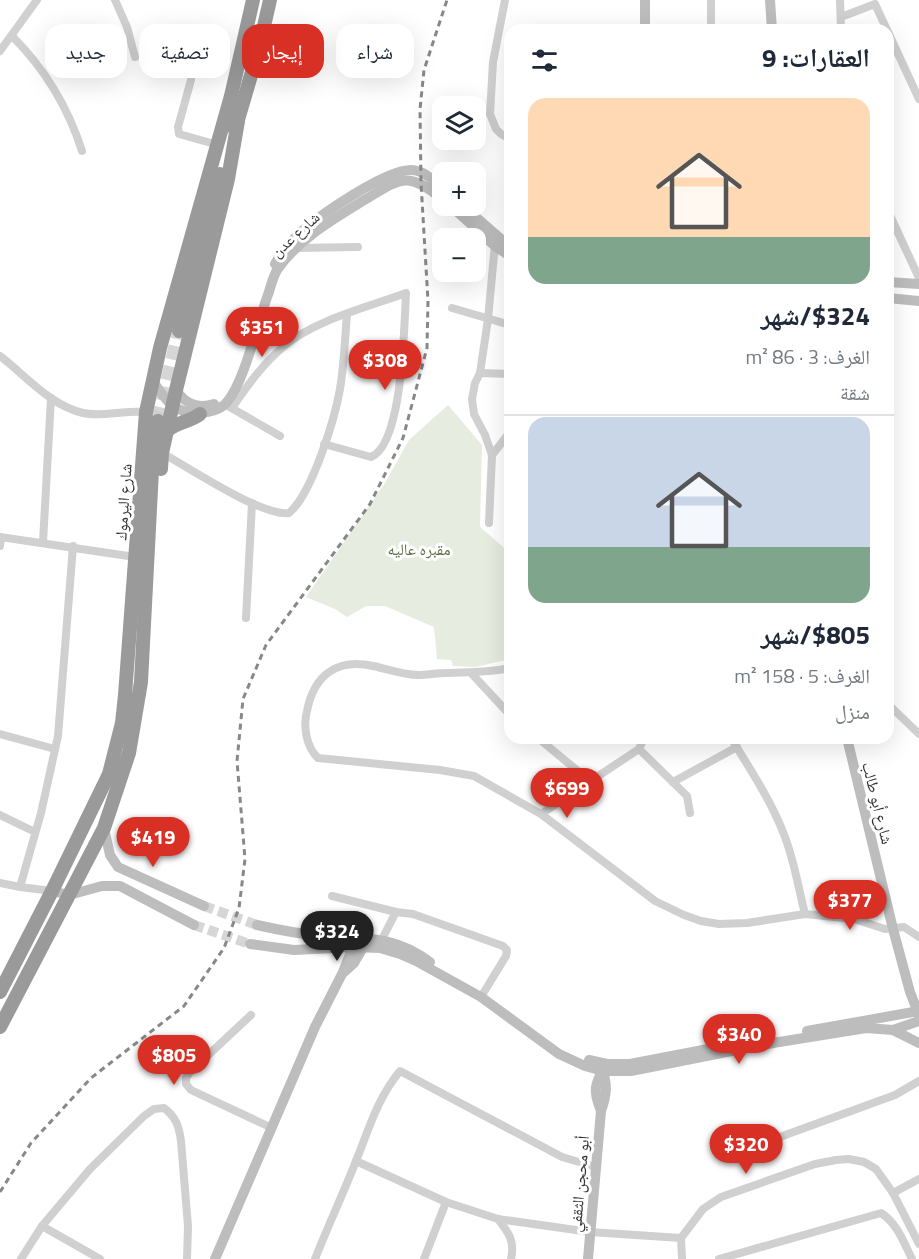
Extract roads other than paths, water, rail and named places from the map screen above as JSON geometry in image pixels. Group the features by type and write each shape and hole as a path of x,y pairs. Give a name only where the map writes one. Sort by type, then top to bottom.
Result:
{"highway":[{"name":"شارع اليرموك","path":"0,992 105,782 116,750 122,723 146,412 160,348 231,96 253,0"},
{"path":"179,331 216,189 259,48 270,0"},
{"path":"141,682 148,666 165,425 172,406 228,179 238,121"},
{"path":"160,348 172,356 184,356"},
{"path":"165,425 173,425 200,414"},
{"name":"شارع اليرموك","path":"0,1027 104,828 129,753 141,682 153,451 165,425"}],"street":[{"path":"0,51 37,0"},
{"path":"115,0 127,27 135,57"},
{"path":"504,135 496,129 490,114 493,62 505,0"},
{"path":"645,0 645,24"},
{"path":"711,0 711,24"},
{"path":"770,0 772,24"},
{"path":"840,0 842,24"},
{"path":"841,17 879,2 886,24"},
{"path":"12,36 29,53 52,87 73,122 82,151"},
{"path":"894,44 919,99"},
{"path":"191,80 178,127 179,134 218,145"},
{"name":"شارع عدن","path":"226,405 272,269 293,240 345,201 384,178 410,170 422,173 432,181"},
{"name":"شارع عدن","path":"226,405 237,384 276,272 297,248 342,214 397,182 414,180 432,190"},
{"path":"463,216 495,241 504,245"},
{"path":"472,216 504,250"},
{"path":"894,224 919,278"},
{"path":"489,523 492,455 474,414 473,391 480,373 488,319 495,241"},
{"path":"297,248 358,247"},
{"path":"894,282 919,284"},
{"path":"152,380 172,406 184,412 200,414 226,405 283,347 305,332 406,293 401,371 392,427 384,447 378,454 371,457 324,444"},
{"path":"894,299 919,301"},
{"path":"452,308 504,323"},
{"path":"162,453 252,503 278,514 289,513 307,488 324,444 339,392 347,314"},
{"path":"0,356 51,398 82,413 146,412 161,417 165,425"},
{"path":"480,373 504,374"},
{"path":"176,390 192,405 226,405 279,436"},
{"path":"43,542 51,398"},
{"path":"492,455 504,440"},
{"path":"246,618 252,503"},
{"path":"0,546 0,537 74,546 135,557"},
{"path":"20,887 55,749 74,546"},
{"path":"504,669 472,674 411,675 361,663 331,670 318,681 307,709 305,728 311,750 318,758 324,759 406,766 474,776 541,814 634,886 656,901 684,915 710,922 732,924 805,914 854,919 878,928 904,927 919,937"},
{"path":"472,674 504,709"},
{"path":"894,710 919,734"},
{"path":"0,735 55,749"},
{"path":"545,744 590,781"},
{"path":"541,814 639,749 641,744"},
{"path":"735,744 768,799 784,833 805,914"},
{"name":"شارع أبو طالب","path":"848,744 893,929 910,992 919,1015"},
{"path":"673,782 737,747"},
{"path":"639,749 687,796 690,813"},
{"path":"0,815 35,832"},
{"path":"104,828 110,855 118,867 204,906"},
{"path":"0,883 69,895 102,886 120,886 194,925"},
{"path":"332,896 413,914 506,948 507,953 501,967 482,996"},
{"path":"382,939 396,912"},
{"path":"257,925 361,943 400,954 482,996"},
{"path":"250,944 294,950 382,939 403,945 563,1049 603,1066 631,1071 866,1028 893,1030 919,1043"},
{"path":"215,1259 315,1027 361,943"},
{"name":"شارع أبو طالب","path":"908,978 919,996"},
{"path":"251,1015 190,1072 186,1078 186,1084 191,1090 272,1128"},
{"path":"603,1066 630,1064 772,1036 919,1015"},
{"path":"893,1030 919,1015"},
{"name":"أبو محجن الثقفي","path":"588,1259 601,1111 607,1086 603,1066"},
{"path":"315,1259 373,1114 386,1089 400,1071 562,1157 596,1167"},
{"path":"744,1150 895,1095 919,1081"},
{"path":"21,1259 42,1226 90,1169 144,1116 154,1109 164,1108 173,1114 179,1127 188,1226 187,1259"},
{"path":"682,1259 681,1238 703,1209 722,1197 825,1161 849,1159 864,1162 876,1169 894,1193 919,1244"},
{"path":"356,1161 446,1202 498,1219 590,1232 681,1238"},
{"path":"894,1193 919,1179"},
{"path":"424,1259 446,1202"},
{"path":"719,1259 882,1213 888,1217 897,1230 912,1259"},
{"path":"498,1219 511,1234 513,1241 511,1259"},
{"path":"42,1226 100,1259"}],"tunnel":[{"path":"158,421 179,331"},
{"path":"204,906 257,925"},
{"path":"194,925 250,944"}],"railway":[{"path":"0,1192 31,1143 91,1078 184,1006 224,948 239,908 245,859 237,761 243,699 266,645 370,504 403,438 427,348 428,301 421,183 420,109 424,70 447,0"}],"park label":[{"name":"مقبره عاليه","path":"419,549"}]}
